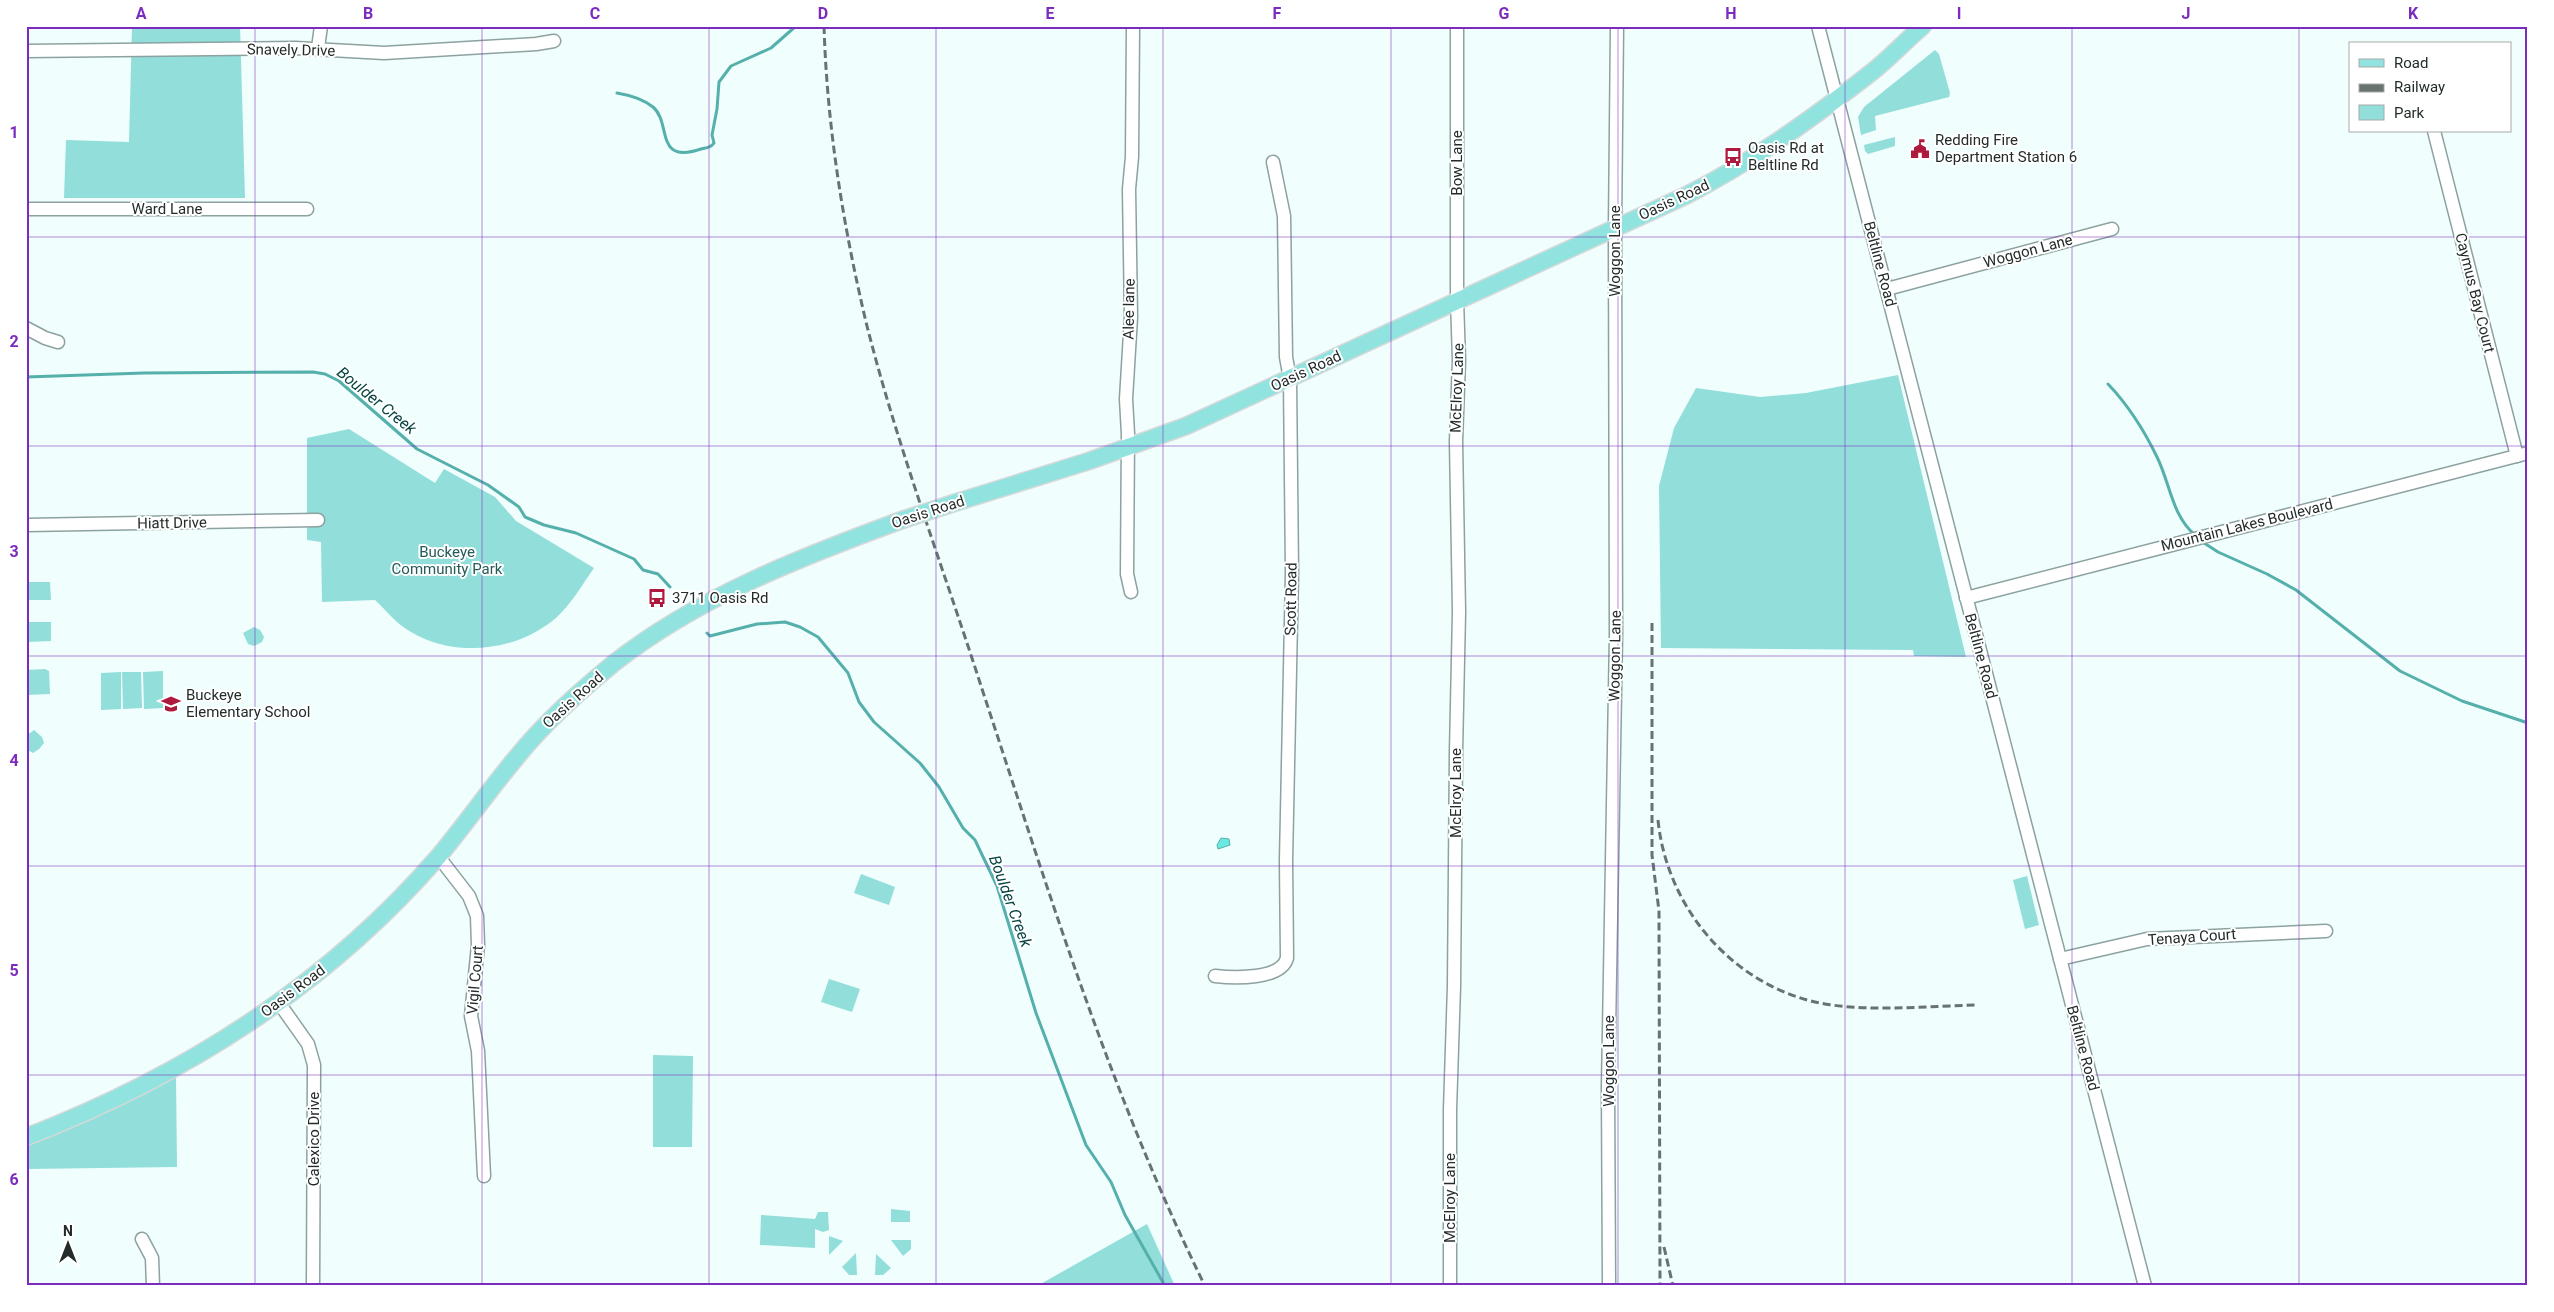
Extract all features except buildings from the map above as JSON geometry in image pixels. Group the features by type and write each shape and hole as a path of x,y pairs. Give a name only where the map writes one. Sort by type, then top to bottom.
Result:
{"main road":[{"name":"Oasis Road","path":"26,1137 146,1085 217,1045 279,1003 360,936 438,856 516,757 544,726 588,685 658,630 696,607 775,569 902,520 1128,448 1186,426 1687,195 1736,169 1838,97 1873,71 1923,26"}],"street":[{"path":"318,48 322,26"},
{"name":"Alee lane","path":"1131,592 1127,574 1128,448 1126,399 1131,317 1128,189 1132,157 1133,26"},
{"name":"Bow Lane","path":"1457,26 1457,300"},
{"name":"Woggon Lane","path":"1609,1286 1608,1087 1616,635 1615,228 1617,26"},
{"name":"Beltline Road","path":"1818,26 1838,97 2145,1286"},
{"name":"Snavely Drive","path":"26,50 318,48 384,52 536,44 554,41"},
{"name":"Caymus Bay Court","path":"2434,132 2522,454"},
{"name":"Scott Road","path":"1215,976 1258,976 1285,966 1287,958 1286,851 1292,573 1290,379 1286,357 1284,216 1273,162"},
{"name":"Ward Lane","path":"26,209 307,208"},
{"name":"Woggon Lane","path":"1887,290 2112,229"},
{"name":"McElroy Lane","path":"1450,1286 1450,1110 1454,986 1456,752 1460,612 1456,441 1459,360 1457,300"},
{"path":"26,328 45,338 58,342"},
{"name":"Mountain Lakes Boulevard","path":"1966,598 2522,454"},
{"name":"Hiatt Drive","path":"26,525 318,520"},
{"name":"Vigil Court","path":"438,856 469,896 477,916 478,946 471,1016 478,1052 484,1176"},
{"name":"Tenaya Court","path":"2060,959 2146,939 2326,931"},
{"name":"Calexico Drive","path":"279,1003 308,1044 314,1065 313,1286"},
{"path":"142,1239 152,1258 153,1286"}],"green space":[{"path":"132,26 240,26 245,198 64,198 66,140 129,142"},
{"path":"1935,50 1939,54 1950,93 1949,97 1875,116 1876,130 1861,135 1858,117 1864,107"},
{"path":"1895,137 1895,146 1868,154 1865,151 1864,145"},
{"path":"1898,375 1966,657 1914,656 1913,650 1661,648 1659,486 1674,428 1696,388 1760,397 1806,393"},
{"name":"Buckeye Community Park","path":"349,429 435,483 444,469 495,497 516,521 594,568 562,612 540,630 520,639 478,648 456,647 435,643 415,634 397,622 375,600 322,602 321,542 307,540 307,438"},
{"path":"26,582 50,582 51,600 26,600"},
{"path":"26,622 51,622 51,641 26,642"},
{"path":"254,627 260,630 264,637 262,642 254,646 248,644 243,633"},
{"path":"45,669 49,671 50,694 26,695 26,670"},
{"path":"163,671 163,708 144,709 143,672"},
{"path":"121,672 121,709 101,710 101,673"},
{"path":"122,672 141,672 142,708 123,709"},
{"path":"34,730 42,737 44,743 33,753 26,749 26,736"},
{"path":"861,874 895,887 889,905 854,893"},
{"path":"2027,876 2039,925 2025,929 2013,880"},
{"path":"829,979 860,989 852,1012 821,1002"},
{"path":"653,1055 693,1056 692,1147 653,1147"},
{"path":"176,1077 177,1167 26,1169 26,1143 126,1101"},
{"path":"891,1209 910,1211 910,1222 891,1222"},
{"path":"818,1212 828,1212 829,1230 823,1232 815,1229 815,1248 760,1245 761,1215 815,1219"},
{"path":"1147,1224 1175,1286 1037,1286"},
{"path":"829,1236 843,1241 829,1255"},
{"path":"891,1240 911,1240 911,1249 903,1256"},
{"path":"856,1253 857,1275 849,1275 842,1267"},
{"path":"876,1254 891,1268 883,1275 875,1275"}],"shaded area":[{"path":"1221,838 1229,839 1230,845 1218,849 1217,845"}],"waterway":[{"path":"617,93 636,98 653,107 659,114 666,140 670,147 676,151 686,152 709,147 714,143 712,135 717,109 719,82 731,66 771,48 796,26"},
{"name":"Boulder Creek","path":"26,377 144,373 313,372 325,374 339,381 417,449 488,485 519,507 525,517 544,525 576,533 634,559 643,570 658,574 670,587"},
{"path":"2108,384 2129,409 2147,437 2157,457 2176,509 2187,527 2195,535"},
{"path":"2201,541 2218,552 2267,574 2296,590 2400,671 2462,701 2528,723"},
{"name":"Boulder Creek","path":"707,633 710,636 757,624 785,622 800,627 818,637 848,673 859,702 874,722 920,763 939,787 963,828 975,840 997,886 1036,1013 1086,1145 1111,1182 1125,1215 1165,1286"}],"railway":[{"path":"824,26 829,101 843,212 866,322 892,415 1083,991 1110,1066 1140,1140 1205,1286"},
{"path":"1652,623 1652,855 1659,911 1660,1286"},
{"path":"1658,820 1664,853 1675,884 1691,914 1711,940 1735,962 1762,981 1792,995 1825,1004 1863,1008 1977,1005"},
{"path":"1664,1247 1673,1286"}],"place":[{"name":"Redding Fire Department Station 6","path":"1920,149"},
{"name":"Oasis Rd at Beltline Rd","path":"1733,157"},
{"name":"3711 Oasis Rd","path":"657,598"},
{"name":"Buckeye Elementary School","path":"171,704"}]}
